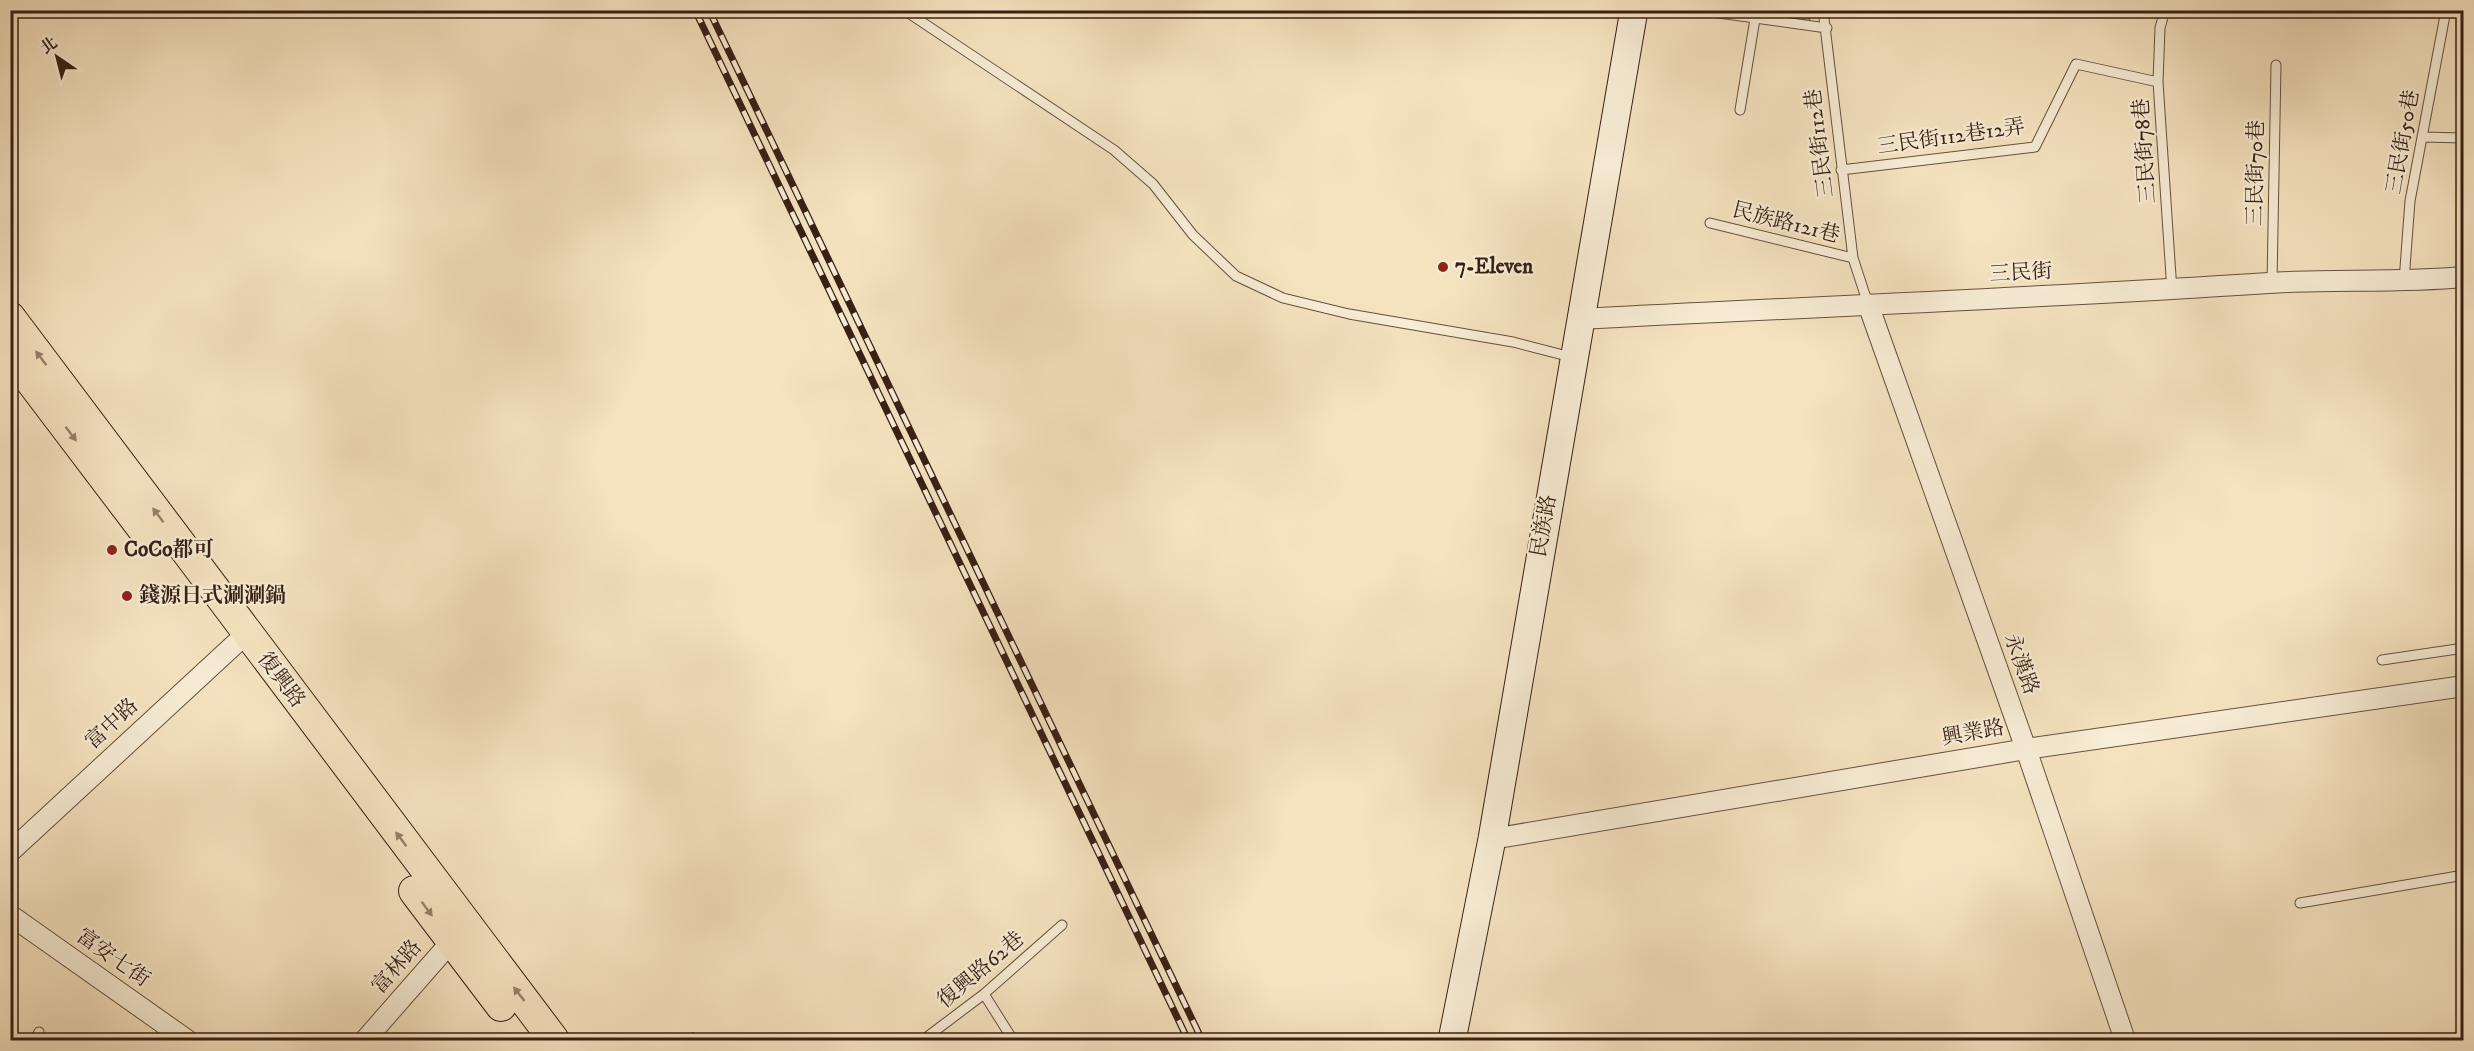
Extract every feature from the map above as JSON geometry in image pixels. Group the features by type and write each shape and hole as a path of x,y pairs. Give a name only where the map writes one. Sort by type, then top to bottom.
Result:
{"main road":[{"name":"復興路","path":"10,317 239,640 459,933 528,1041"},
{"name":"復興路","path":"10,354 239,640"},
{"name":"復興路","path":"459,933 554,1041"}],"street":[{"name":"民族路","path":"1452,1041 1492,839 1634,10"},
{"name":"三民街","path":"1580,319 2172,291 2272,283 2403,282 2463,277"},
{"name":"永漢路","path":"1868,304 2026,749 2125,1041"},
{"name":"富中路","path":"10,852 239,640"},
{"name":"興業路","path":"1492,839 2026,749 2463,686"},
{"name":"富安七街","path":"10,915 188,1041"},
{"name":"富林路","path":"365,1041 459,933"}],"lane":[{"path":"904,10 1114,150 1153,184 1194,235 1236,276 1284,298 1349,314 1513,342 1574,358"},
{"path":"1697,10 1827,28"},
{"name":"三民街112巷","path":"1823,10 1827,28 1841,170 1853,258 1868,304"},
{"name":"三民街78巷","path":"2165,10 2160,28 2158,82 2172,291"},
{"name":"三民街50巷","path":"2403,282 2410,201 2445,10"},
{"path":"1740,110 1755,19"},
{"name":"三民街112巷12弄","path":"1841,170 2035,147 2076,64 2158,82"},
{"name":"三民街70巷","path":"2272,283 2276,65"},
{"path":"2422,137 2463,138"},
{"name":"民族路121巷","path":"1710,223 1853,258"},
{"path":"2382,660 2463,648"},
{"path":"2300,903 2463,874"},
{"name":"復興路62巷","path":"923,1041 984,994 1062,925"},
{"path":"984,994 1013,1041"}],"green space":[{"path":"1744,11 1807,11 1810,21"}],"building":[{"path":"693,1033 696,1040 676,1040"}],"railway":[{"path":"695,10 1188,1040"},
{"path":"709,10 1202,1040"}],"place":[{"name":"7-Eleven","path":"1443,267"},
{"name":"CoCo都可","path":"112,550"},
{"name":"錢源日式涮涮鍋","path":"127,596"}]}
